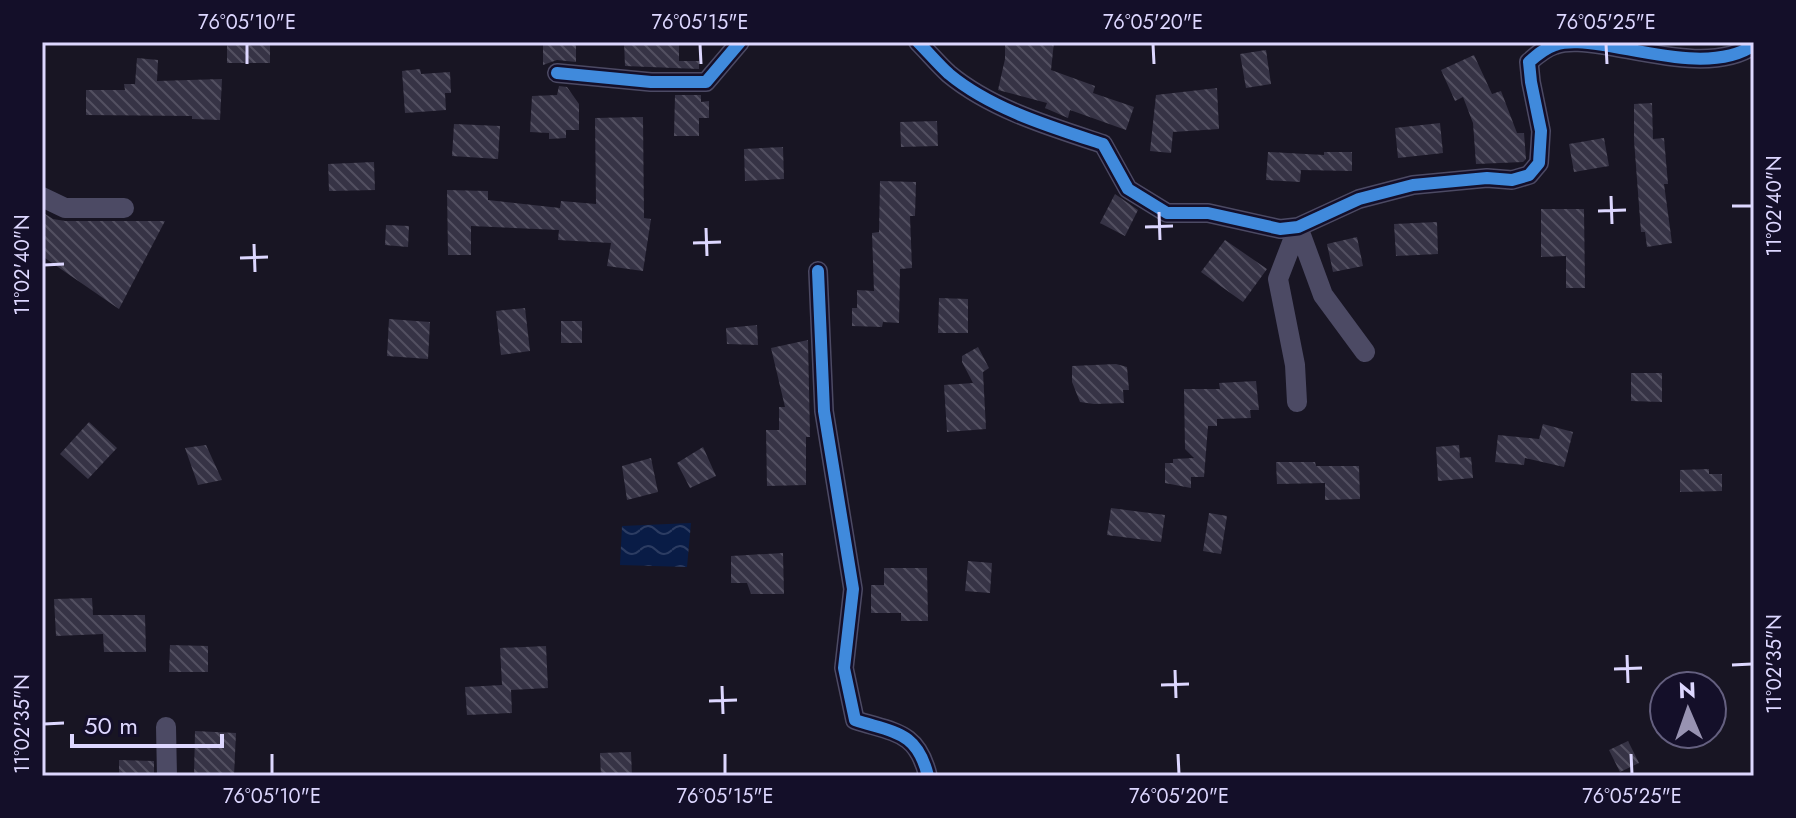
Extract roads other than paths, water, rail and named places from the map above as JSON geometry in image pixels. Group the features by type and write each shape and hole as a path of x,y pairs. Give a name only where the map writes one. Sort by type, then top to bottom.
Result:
{"street":[{"path":"557,73 651,82 706,82 740,42"},
{"path":"918,42 950,74 995,102 1103,144 1128,189 1167,213 1208,213 1280,229 1298,227 1359,199 1413,185 1487,178 1512,180 1529,175 1539,163 1541,131 1529,62 1556,44 1588,43 1670,56 1713,59 1740,55 1754,45"},
{"path":"42,197 65,208 124,208"},
{"path":"1298,227 1323,295 1365,352"},
{"path":"1297,402 1295,365 1278,279 1298,227"},
{"path":"818,271 824,411 853,589 844,668 851,708 855,720 909,738 922,754 928,776"},
{"path":"166,727 167,776"}],"water":[{"path":"691,523 687,567 620,565 622,526"}]}
